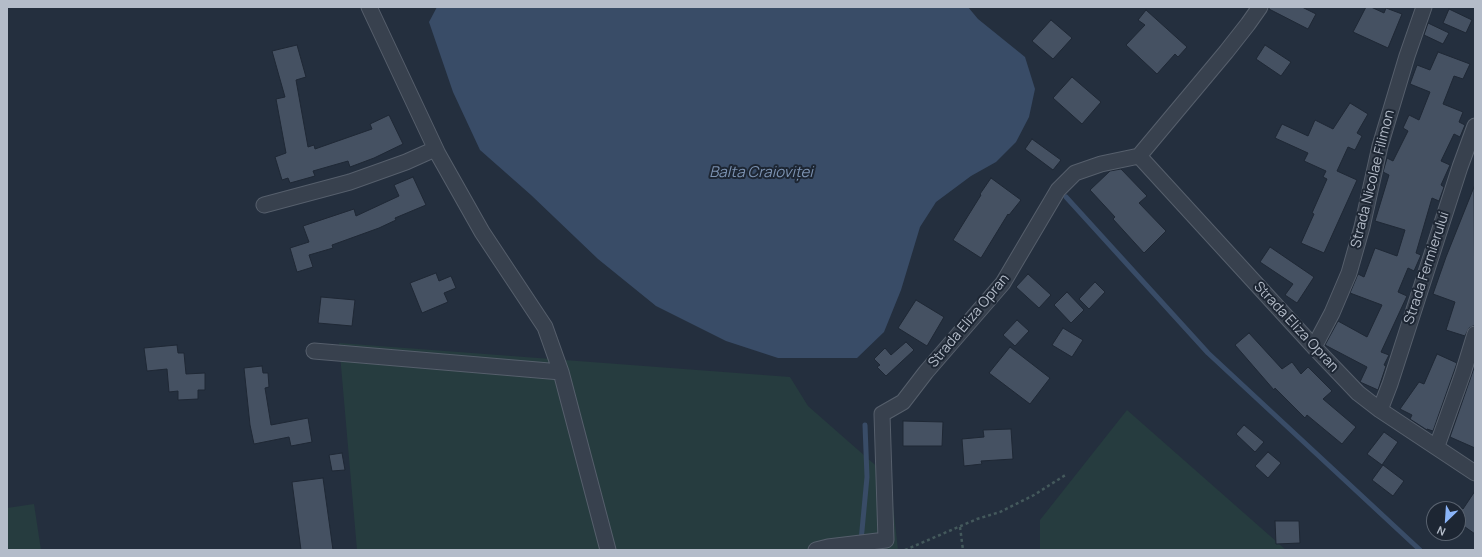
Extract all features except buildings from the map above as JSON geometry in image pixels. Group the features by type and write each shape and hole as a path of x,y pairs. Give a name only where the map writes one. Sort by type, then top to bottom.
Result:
{"street":[{"path":"369,7 435,148 482,232 545,327 561,372 608,550"},
{"path":"1139,156 1226,52 1260,7"},
{"name":"Strada Nicolae Filimon","path":"1314,348 1332,313 1349,273 1362,227 1380,146 1407,56 1424,7"},
{"name":"Strada Fermierului","path":"1380,410 1390,384 1460,167 1475,126"},
{"path":"264,205 350,182 406,162 435,148"},
{"name":"Strada Eliza Opran","path":"816,550 828,547 886,540 882,414 903,402 926,372 1003,283 1058,190 1075,173 1101,164 1139,156 1314,348 1358,393 1380,410 1475,473"},
{"path":"1436,446 1463,373 1475,334"},
{"path":"314,351 561,372"}],"path":[{"path":"905,550 977,519 1000,512 1034,495 1067,474"},
{"path":"960,526 963,550"}],"green space":[{"path":"339,343 790,377 808,406 890,478 898,550 357,550"},
{"path":"1127,410 1286,550 1040,550 1040,520"},
{"path":"34,504 41,550 7,550 7,508"}],"water":[{"name":"Balta Craioviței","path":"437,7 968,7 978,19 1025,57 1035,89 1029,117 1016,142 996,162 971,176 936,202 920,227 901,290 884,332 857,358 778,358 726,341 656,306 598,259 531,195 480,150 453,92 429,22"}],"waterway":[{"path":"1066,197 1208,353 1420,550"},
{"path":"861,541 867,477 865,425"}]}
